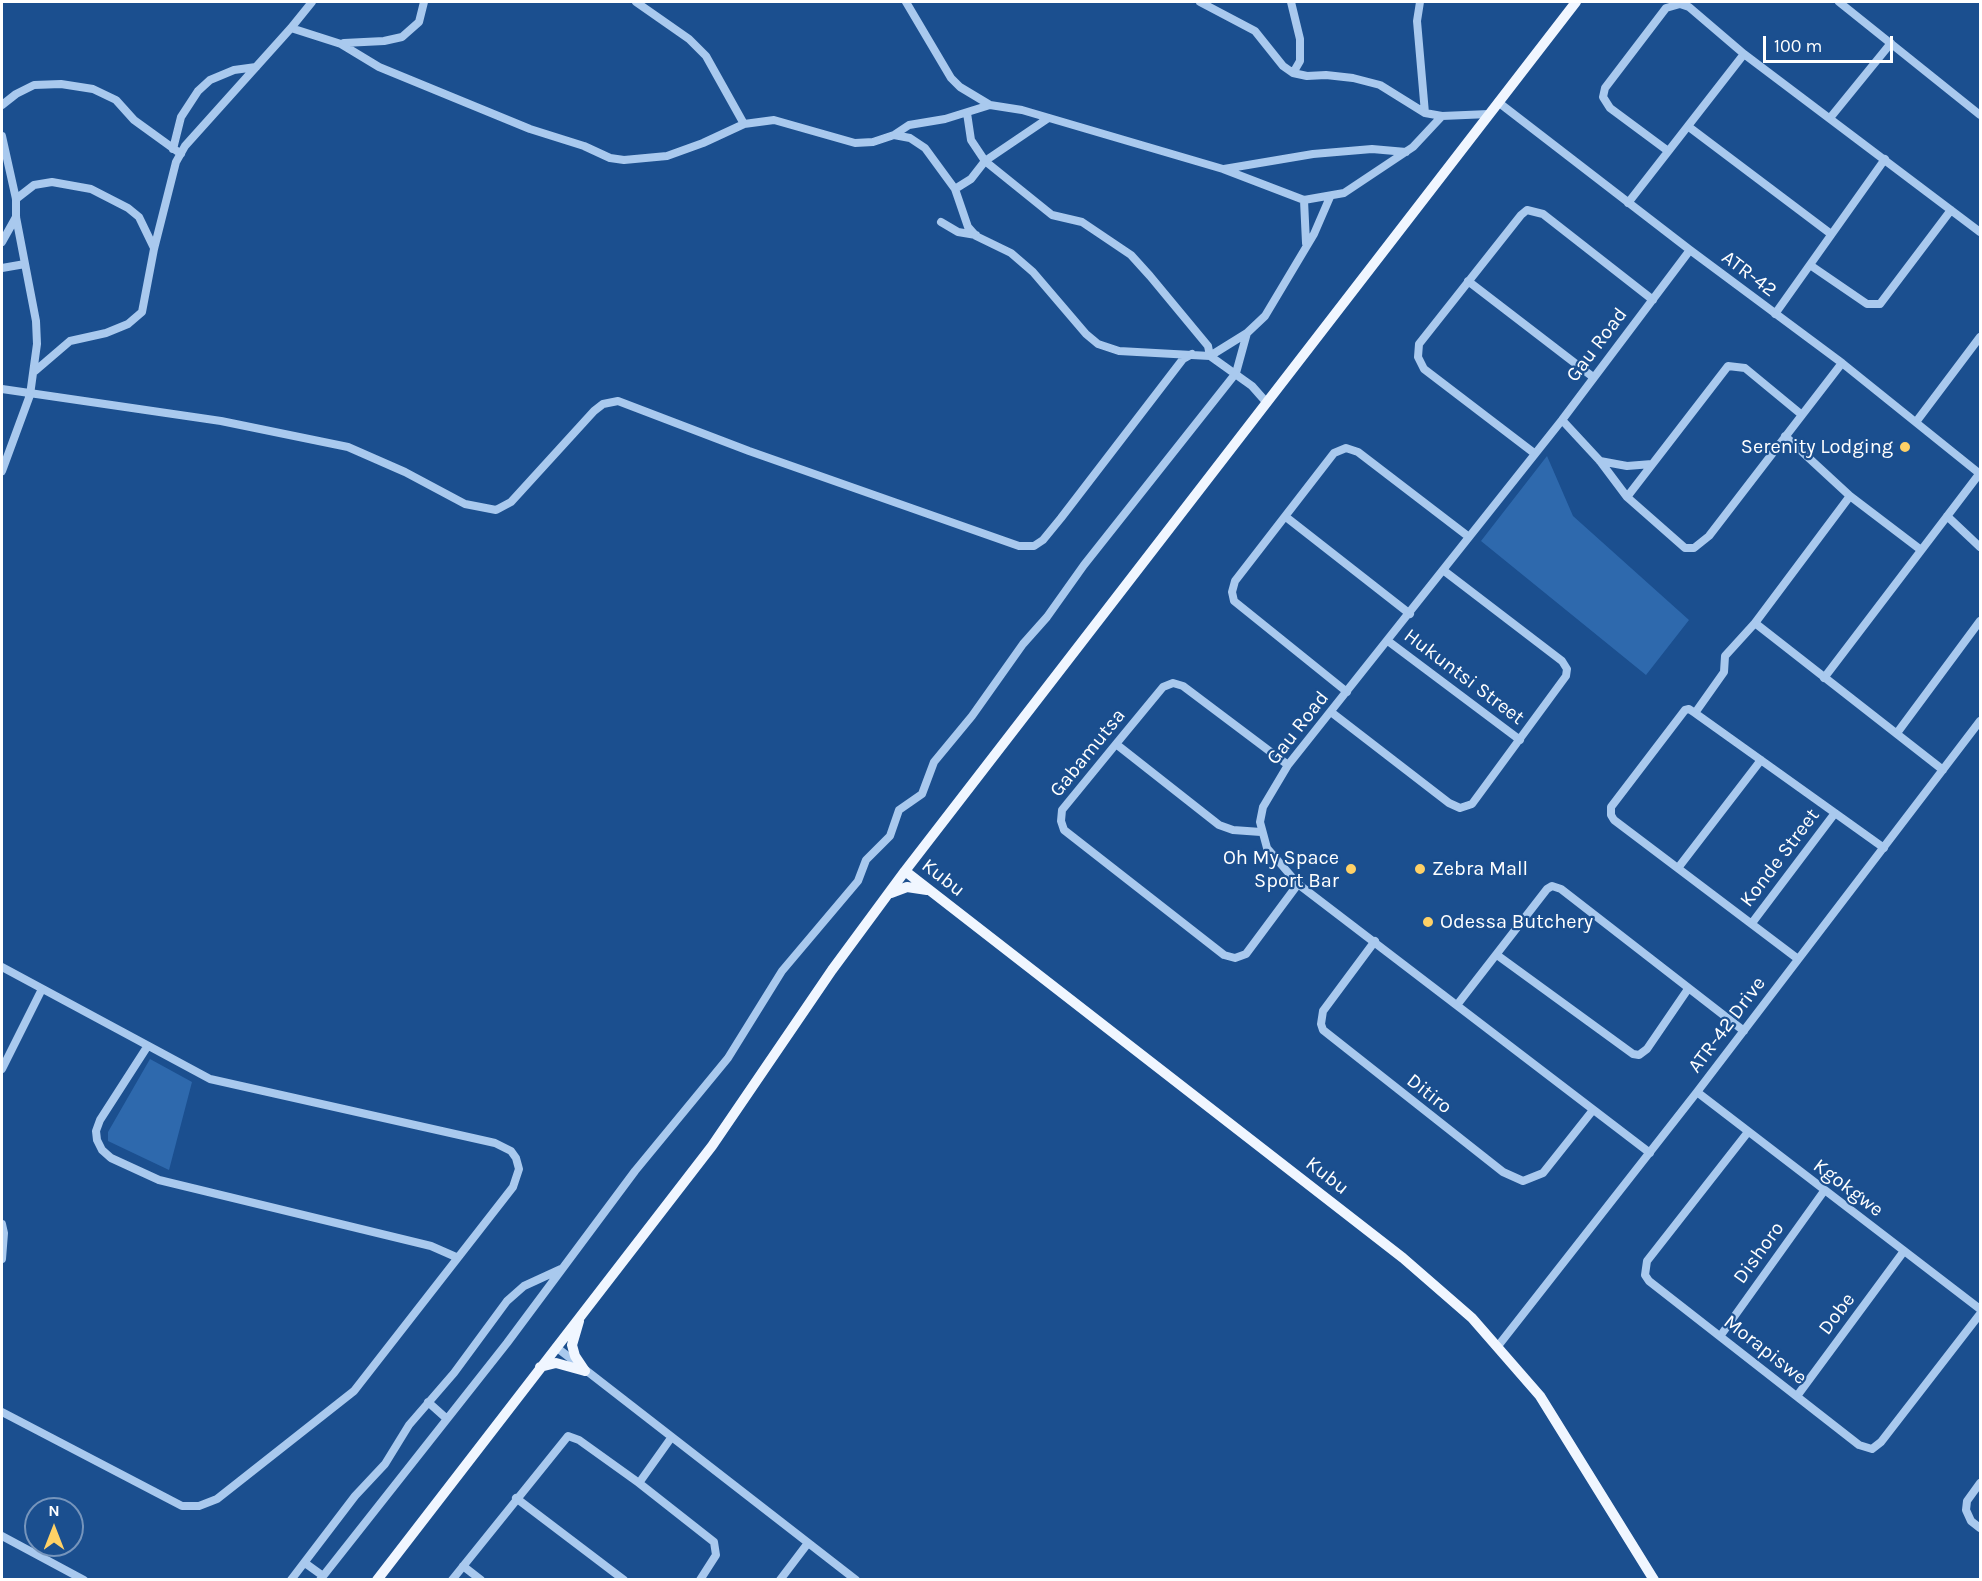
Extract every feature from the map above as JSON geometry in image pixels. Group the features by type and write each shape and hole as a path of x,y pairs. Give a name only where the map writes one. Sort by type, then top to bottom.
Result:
{"main road":[{"path":"377,1580 712,1146 832,970 904,871 1576,2"},
{"name":"Kubu","path":"904,871 1403,1258 1455,1303 1498,1346 1540,1396 1654,1580"},
{"path":"886,896 900,888 930,891"},
{"path":"583,1312 572,1345 575,1356 585,1371"},
{"path":"540,1367 556,1363 585,1371"}],"street":[{"path":"177,151 256,67 312,2"},
{"path":"341,44 384,42 402,37 419,22 424,2"},
{"path":"636,2 689,39 705,56 744,124"},
{"path":"906,2 951,78 960,87 990,105 1022,110 1223,169 1304,200 1344,193 1406,152 1442,116"},
{"path":"1200,2 1255,31 1283,66 1293,72 1307,76 1326,75 1353,78 1380,85 1425,112 1442,116 1489,114"},
{"path":"1291,2 1300,39 1300,61 1293,72"},
{"path":"1420,2 1417,21 1425,112"},
{"path":"1839,2 1980,115"},
{"path":"1668,151 1610,108 1603,97 1605,88 1666,8 1680,4 1689,7 1744,54 1980,232"},
{"path":"291,28 341,44 379,67 530,129 584,146 610,158 624,160 667,156 703,143 744,124 774,120 855,143 894,135 909,125 967,113 990,105"},
{"path":"1830,118 1891,43"},
{"path":"1628,202 1744,54"},
{"path":"35,371 70,341 106,333 128,324 142,312 154,249 176,162 181,117 198,91 210,80 234,70 256,67"},
{"path":"2,105 16,94 34,85 61,84 93,89 116,100 134,120 177,151"},
{"name":"ATR-42","path":"1498,102 1690,250 1842,363 1980,474"},
{"path":"967,113 970,141 985,161 1052,215 1082,222 1131,255 1203,339 1208,346 1210,356"},
{"path":"955,189 971,179 985,161 1047,119"},
{"path":"1689,127 1831,234"},
{"path":"894,135 910,138 925,148 955,189 968,227 976,236"},
{"path":"2,136 16,199 16,217 36,321 35,371 30,395 2,471"},
{"path":"1223,169 1313,154 1372,149 1406,152"},
{"path":"1775,314 1886,159"},
{"path":"16,199 34,185 52,182 91,189 128,208 142,219 154,249"},
{"path":"1210,356 1247,333 1265,316 1284,288 1306,243 1314,234 1330,197"},
{"path":"1304,200 1306,243"},
{"path":"1534,453 1420,364 1417,350 1419,344 1468,281 1521,215 1532,210 1543,214 1653,300"},
{"path":"1810,265 1867,304 1880,304 1951,210"},
{"path":"2,242 16,217"},
{"path":"941,222 958,232 976,236 1019,259 1086,334 1098,344 1119,351 1210,356 1252,386 1266,403"},
{"name":"Gau Road","path":"1261,832 1263,807 1288,765 1562,420 1690,250"},
{"path":"2,268 25,264"},
{"path":"1468,281 1593,378"},
{"path":"305,1563 321,1578 447,1419 635,1171 728,1058 782,970 858,881 866,860 890,836 899,810 922,794 934,762 972,716 987,690 1236,374 1247,333"},
{"path":"1916,422 1980,338"},
{"path":"2,389 30,395 221,421 348,447 405,472 465,504 496,510 511,502 594,411 603,404 618,401 749,451 1019,546 1034,546 1043,540 1061,518 1183,359 1192,354"},
{"path":"1562,420 1600,461 1627,496 1685,548 1694,548 1709,536 1842,363"},
{"path":"1627,496 1728,366 1745,368 1802,415"},
{"path":"1785,436 1850,496 1921,550"},
{"path":"1347,692 1234,601 1232,592 1235,581 1334,453 1346,448 1358,452 1469,537"},
{"path":"1600,461 1627,466 1652,464"},
{"path":"1824,678 1980,474"},
{"path":"1695,713 1723,674 1725,656 1755,623 1850,496"},
{"path":"1947,516 1980,548"},
{"path":"1286,517 1410,614"},
{"path":"1331,712 1449,803 1460,808 1472,804 1566,676 1567,669 1562,661 1443,570"},
{"path":"1897,733 1980,621"},
{"path":"1755,623 1943,770"},
{"name":"Hukuntsi Street","path":"1388,641 1520,740"},
{"name":"Gabamutsa","path":"1288,765 1183,686 1173,683 1163,687 1062,810 1061,821 1064,830 1224,955 1235,958 1246,954 1298,884"},
{"path":"1798,959 1614,820 1611,807 1685,710 1689,709 1695,713 1884,848"},
{"name":"ATR-42 Drive","path":"1498,1346 1650,1153 1980,721"},
{"path":"1116,744 1219,825 1233,830 1261,832 1266,848 1298,884 1650,1153"},
{"path":"1678,868 1761,760"},
{"name":"Konde Street","path":"1752,922 1835,813"},
{"path":"1457,1005 1546,889 1552,886 1561,889 1744,1031"},
{"name":"Ditiro","path":"1375,941 1323,1011 1321,1024 1323,1030 1485,1158 1515,1178 1523,1181 1533,1179 1543,1173 1593,1110"},
{"path":"1497,955 1633,1054 1639,1055 1647,1049 1688,989"},
{"path":"2,967 210,1079 495,1143 511,1150 519,1169 513,1186 345,1401 217,1499 199,1506 182,1506 2,1412"},
{"path":"2,1069 42,989"},
{"path":"147,1047 100,1120 96,1131 102,1150 111,1158 159,1180 430,1246 456,1257"},
{"name":"Kgokgwe","path":"1697,1092 1980,1309"},
{"name":"Morapiswe","path":"1748,1132 1645,1265 1645,1275 1649,1281 1859,1444 1872,1449 1881,1442 1980,1314"},
{"name":"Dishoro","path":"1720,1335 1824,1191"},
{"path":"2,1224 4,1233 2,1259"},
{"name":"Dobe","path":"1797,1396 1904,1251"},
{"path":"291,1580 355,1496 385,1464 428,1402 454,1373 507,1301 524,1286 562,1269"},
{"path":"524,1286 538,1300"},
{"path":"556,1347 856,1580"},
{"path":"428,1402 447,1419"},
{"path":"452,1580 568,1436 579,1440 639,1483 714,1542 716,1555 700,1580"},
{"path":"639,1483 671,1438"},
{"path":"1980,1483 1966,1501 1966,1510 1971,1521 1980,1528"},
{"path":"516,1498 624,1580"},
{"path":"2,1536 84,1580"},
{"path":"780,1580 808,1543"},
{"path":"463,1566 481,1580"}],"shaded area":[{"path":"1547,456 1573,516 1689,620 1646,675 1481,541"},
{"path":"150,1059 192,1082 169,1170 108,1141 108,1132"}],"place":[{"name":"Serenity Lodging","path":"1905,447"},
{"name":"Oh My Space Sport Bar","path":"1351,869"},
{"name":"Zebra Mall","path":"1420,869"},
{"name":"Odessa Butchery","path":"1428,922"}]}
